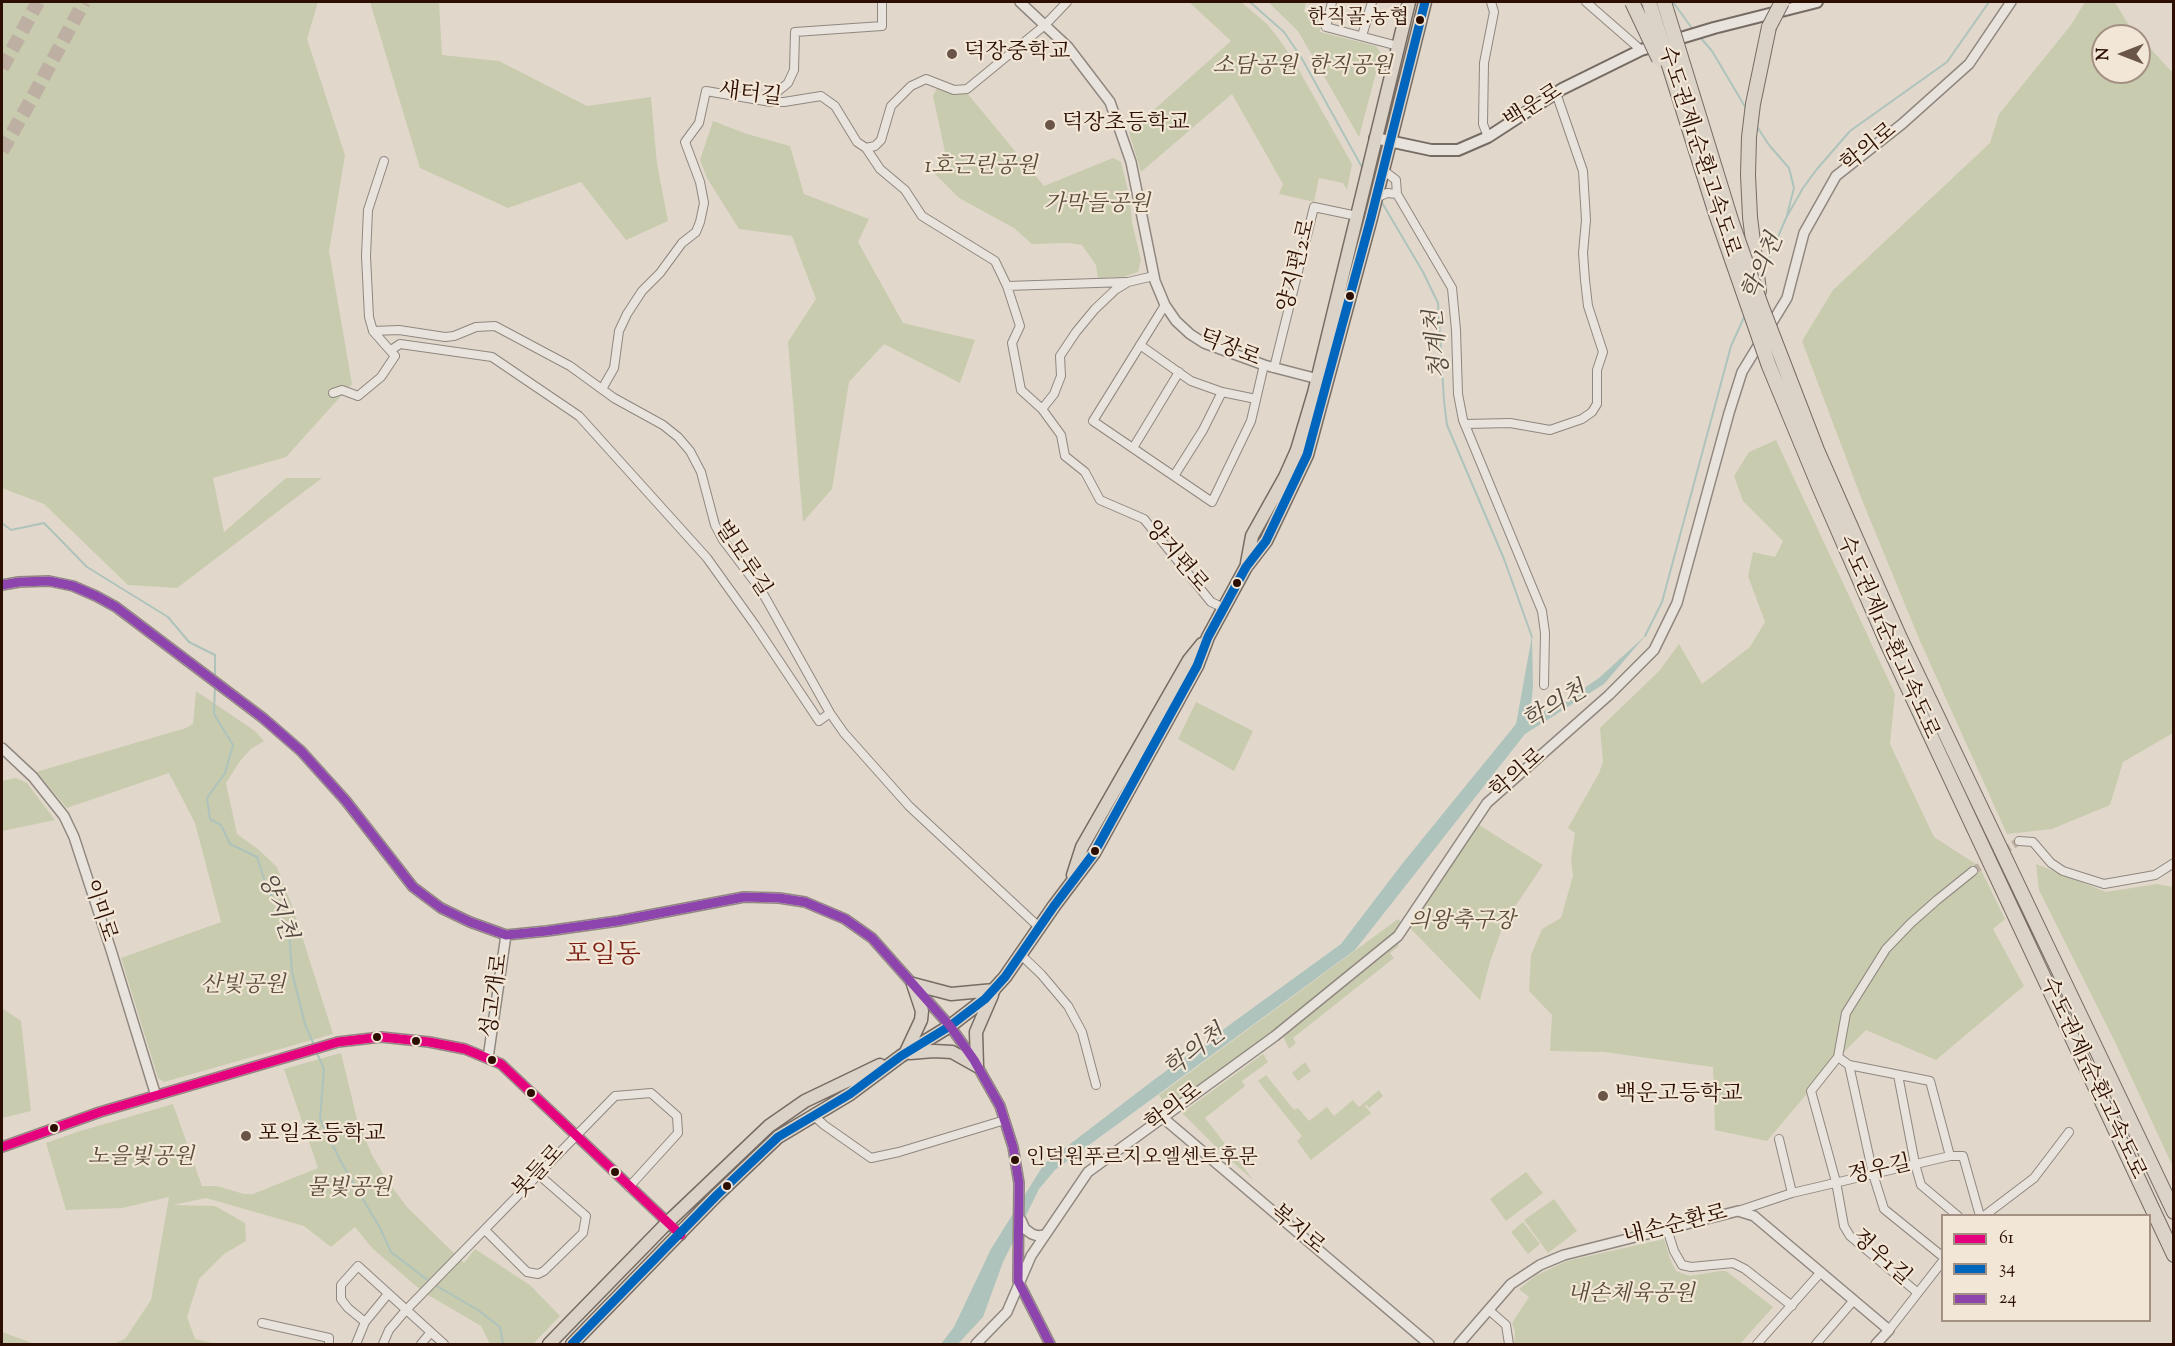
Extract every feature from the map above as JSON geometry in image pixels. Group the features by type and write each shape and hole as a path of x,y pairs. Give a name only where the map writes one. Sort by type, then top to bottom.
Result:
{"highway":[{"path":"1632,2 1682,107"},
{"name":"수도권제1순환고속도로","path":"1649,2 1716,214 1769,366 1820,489 2174,1212"},
{"name":"수도권제1순환고속도로","path":"1664,2 1732,223 1816,450 1894,641 2174,1254"},
{"path":"1761,305 1750,217 1748,175 1753,104 1775,2"},
{"path":"1769,27 1782,2"}],"main road":[{"path":"572,1344 754,1158 778,1137 813,1114 850,1094 903,1055 950,1026 985,999 1021,955 1094,853 1197,666 1208,637 1246,567 1266,541 1307,455 1360,200 1409,2"},
{"path":"1322,380 1371,218 1382,196 1383,171 1425,2"},
{"name":"백운로","path":"1375,138 1431,150 1458,150 1488,137 1556,93 1641,50 1816,2"},
{"path":"912,984 951,994 994,990"},
{"path":"903,1055 921,1020 922,1011 912,984"},
{"path":"977,1066 976,1032 994,990"},
{"path":"549,1344 667,1223 769,1126 805,1101 903,1055 934,1051 952,1052 977,1066"}],"street":[{"path":"771,102 771,97 788,82 794,70 795,32 882,26 882,2"},
{"name":"덕장로","path":"1020,2 1068,47 1110,102 1131,162 1154,276 1165,305 1176,321 1204,343 1264,365 1322,380"},
{"path":"866,148 875,146 881,140 891,106 911,86 926,79 954,90 967,89 1045,25 1067,2"},
{"path":"1332,2 1326,27 1398,46"},
{"path":"1362,36 1372,2"},
{"path":"1488,137 1483,124 1484,63 1494,12 1491,2"},
{"path":"1586,2 1641,50"},
{"name":"학의로","path":"976,1344 1007,1312 1018,1281 1041,1236 1088,1172 1275,1036 1398,936 1487,803 1609,695 1654,650 1677,603 1742,372 1787,297 1804,233 1836,176 1902,124 1968,64 2010,2"},
{"name":"새터길","path":"602,389 614,368 619,331 627,314 642,291 660,273 682,243 696,232 700,222 704,203 700,182 685,142 699,123 706,91 771,102 821,96 836,106 857,142 866,148 880,170 905,190 922,216 995,261 1006,286"},
{"path":"1465,424 1510,423 1550,430 1582,419 1592,412 1597,404 1597,370 1603,352 1588,306 1584,280 1583,253 1586,220 1583,171 1556,93"},
{"path":"333,393 342,390 358,396 381,377 395,356 373,331 369,317 366,256 368,210 384,161"},
{"path":"1383,171 1396,180 1397,194 1452,288 1458,394 1465,424 1542,611 1545,633 1544,685"},
{"path":"1382,196 1397,194"},
{"name":"양지편2로","path":"1274,368 1314,207 1357,216"},
{"path":"1006,286 1128,282 1154,276"},
{"path":"1042,409 1054,394 1061,376 1060,356 1076,332 1095,309 1115,290 1128,282"},
{"name":"양지편로","path":"1006,286 1020,326 1012,343 1021,390 1042,409 1062,435 1065,456 1085,472 1100,500 1144,519 1211,602 1224,608"},
{"path":"1165,305 1094,421 1212,502 1251,422 1264,365"},
{"name":"벌모루길","path":"373,331 399,330 445,337 454,336 476,327 495,326 570,366 602,389 663,425 690,451 701,472 715,525 723,540 761,590 830,713 844,733 909,806 1040,928"},
{"path":"391,350 400,344 492,357 579,416 707,558 819,721 830,713"},
{"path":"1140,345 1191,381 1222,392 1256,399"},
{"path":"1133,448 1179,372"},
{"path":"1174,476 1203,430 1222,392"},
{"name":"성고개로","path":"2,585 49,581 73,586 96,596 131,618 263,718 301,751 346,801 413,887 441,908 470,922 506,934 547,931 618,921 744,897 805,902 845,919 872,938 950,1026 1000,1106 1014,1147 1019,1183 1018,1281"},
{"name":"이미로","path":"2,748 33,777 58,807 69,826 111,950 156,1096"},
{"path":"2019,841 2033,842 2051,863 2063,871 2104,885 2155,875 2174,863"},
{"path":"1973,871 1928,907 1886,949 1846,1013 1838,1057 1849,1065 1930,1081 1950,1156 1963,1156 1982,1214"},
{"name":"성고개로","path":"488,1058 506,934"},
{"path":"1021,955 1041,974 1068,1006 1082,1032 1096,1085"},
{"path":"2,1147 100,1112 315,1048 361,1038 403,1038 465,1048 501,1064 681,1235"},
{"name":"정우1길","path":"1838,1057 1811,1091 1836,1182 1844,1226 1850,1236 1918,1293"},
{"path":"1849,1065 1873,1174 1884,1209 1941,1255"},
{"path":"1898,1075 1921,1185 1957,1214"},
{"name":"봇들로","path":"383,1344 389,1330 406,1310 615,1096 651,1093 677,1116 678,1133 629,1187"},
{"path":"813,1114 824,1125 871,1158 899,1152 1005,1120"},
{"name":"복지로","path":"1162,1117 1429,1344"},
{"path":"1983,1214 2034,1178 2069,1132"},
{"path":"1779,1139 1792,1193"},
{"name":"정우길","path":"1738,1211 1792,1193 1950,1156"},
{"path":"485,1230 526,1272 538,1274 544,1271 583,1233 586,1216 539,1175"},
{"name":"내손순환로","path":"1459,1344 1490,1311 1511,1284 1540,1265 1564,1255 1738,1211 1754,1216 1889,1330"},
{"path":"1020,1218 1025,1229 1041,1236"},
{"path":"1667,1229 1674,1251 1682,1265 1691,1267 1733,1263 1745,1269 1792,1306"},
{"path":"1876,1344 1941,1263"},
{"path":"365,1322 348,1308 342,1299 342,1285 358,1266 444,1344"},
{"path":"1757,1344 1821,1272"},
{"path":"1018,1281 1050,1344"},
{"path":"356,1344 365,1322 388,1294"},
{"path":"1815,1344 1854,1300"},
{"path":"1490,1311 1506,1325 1509,1344"},
{"path":"262,1323 328,1338 329,1344"},
{"path":"421,1344 431,1332"},
{"path":"1764,1338 1772,1344"}],"green space":[{"path":"2,2 318,2 307,39 345,155 329,251 352,384 286,457 213,478 224,532 286,478 322,478 177,588 128,585 44,504 2,488"},
{"path":"370,2 439,2 442,55 499,61 587,106 651,97 657,164 668,221 626,240 581,182 508,208 420,168"},
{"name":"소담공원","path":"1189,2 1241,2 1267,24 1292,58 1352,164 1347,190 1343,183 1319,178 1314,202 1279,194 1283,184 1232,94 1141,172 1129,132 1231,41"},
{"name":"한직공원","path":"1268,2 1306,2 1304,12 1323,17 1320,32 1376,46 1381,54 1359,137 1298,31"},
{"path":"2085,2 2115,2 2128,24 2091,24 2091,84 2151,84 2151,49 2171,71 2173,70 2173,733 2123,762 2110,805 2052,829 2007,834 1920,641 1862,500 1802,341 1833,290 1990,143 1999,114 2071,25"},
{"name":"1호근린공원","path":"938,86 953,93 967,93 1044,186 1113,158 1121,162 1141,260 1138,272 1123,277 1098,278 1096,265 1082,245 1032,244 1014,228 959,198 934,173 945,152 933,96"},
{"path":"713,121 747,134 790,146 804,194 869,219 858,242 903,323 975,340 960,383 884,344 849,382 832,489 803,522 788,342 816,299 792,236 739,229 707,178 700,160"},
{"path":"1776,440 1895,694 1890,744 1934,837 1979,866 2005,919 1993,929 2024,986 1936,1060 1866,1030 1833,1063 1767,1141 1715,1130 1713,1067 1604,1052 1550,1051 1552,1015 1529,991 1531,955 1542,929 1561,918 1573,876 1571,860 1575,833 1568,828 1603,762 1600,728 1659,671 1679,644 1702,684 1750,647 1765,622 1748,576 1753,552 1775,557 1783,541 1743,501 1734,476 1749,452"},
{"name":"산빛공원","path":"196,691 255,731 264,741 251,749 240,761 226,783 237,834 277,867 294,911 333,1034 164,1082 158,1078 121,958 221,922 195,823 169,773 67,808 36,772 186,728 193,724"},
{"path":"1196,702 1253,731 1234,771 1178,739"},
{"path":"16,778 27,783 55,820 2,831 2,781"},
{"name":"의왕축구장","path":"1479,825 1543,865 1504,923 1480,1000 1410,928"},
{"path":"2036,864 2106,892 2157,884 2173,887 2173,1167 2115,1042 2039,890"},
{"path":"1398,919 1404,925 1401,929 1273,1034 1168,1109 1159,1095"},
{"path":"1398,944 1399,946 1390,953 1394,958 1293,1038 1296,1043 1289,1049 1283,1036"},
{"path":"2,1008 21,1021 31,1111 2,1118"},
{"path":"341,1053 357,1119 372,1155 388,1182 408,1208 464,1263 475,1249 530,1285 560,1316 533,1344 490,1344 481,1326 423,1292 372,1248 355,1227 331,1247 304,1226 206,1198 173,1205 215,1206 245,1223 246,1241 224,1254 199,1279 187,1317 195,1339 216,1344 113,1344 125,1339 151,1300 169,1197 122,1208 66,1210 46,1143 173,1104 202,1186 217,1186 244,1194 253,1194 318,1168 284,1069"},
{"path":"1263,1054 1268,1062 1242,1081 1245,1086 1205,1118 1254,1181 1182,1113"},
{"path":"1305,1062 1311,1071 1298,1081 1292,1073"},
{"path":"1266,1075 1294,1110 1298,1108 1309,1121 1327,1107 1334,1116 1353,1100 1359,1107 1379,1090 1383,1096 1369,1108 1366,1104 1365,1106 1371,1113 1311,1160 1297,1141 1302,1136 1258,1081"},
{"path":"1526,1172 1543,1193 1506,1221 1490,1199"},
{"path":"1554,1199 1577,1231 1548,1253 1524,1220"},
{"path":"1523,1222 1540,1244 1528,1254 1511,1232"},
{"name":"내손체육공원","path":"1664,1239 1676,1271 1690,1276 1726,1271 1773,1307 1740,1344 1514,1344 1515,1332 1512,1323 1529,1297 1519,1289 1535,1276 1567,1261"},
{"path":"2,1332 35,1344 2,1344"}],"water":[{"name":"학의천","path":"1646,635 1604,684 1525,734 1355,950 1055,1170 1039,1189 1003,1262 983,1317 958,1344 941,1344 954,1327 991,1249 1044,1164 1155,1079 1341,944 1402,864 1516,724 1532,636 1533,686 1530,716 1556,707 1599,678"}],"waterway":[{"name":"청계천","path":"1250,2 1284,32 1301,57 1363,169"},
{"path":"1673,2 1694,31"},
{"name":"학의천","path":"1763,272 1786,218 1817,169 1850,131 1947,62 1989,2"},
{"path":"1700,37 1712,51 1747,110"},
{"path":"1756,125 1769,145 1789,168 1794,188 1787,215"},
{"name":"청계천","path":"1381,201 1423,272 1438,303 1447,425 1504,559 1532,637"},
{"name":"학의천","path":"1645,636 1662,602 1731,346 1746,313"},
{"name":"양지천","path":"2,523 11,530 44,523 87,567 168,617 189,642 215,655 215,676"},
{"name":"양지천","path":"215,685 214,714 233,745 225,773 207,798 210,819 221,825 230,844 257,857 265,882 289,932 292,972 305,1024 314,1045"},
{"name":"양지천","path":"316,1051 324,1069 320,1119 341,1162 380,1228 391,1252 430,1282"},
{"name":"양지천","path":"435,1285 478,1310 500,1327 503,1344"}],"tunnel":[{"path":"2,68 38,2"},
{"path":"2,151 84,2"},
{"path":"1973,871 2019,841"}],"transit line":[{"name":"34","path":"572,1344 717,1195 778,1137 850,1094 901,1056 950,1026 985,999 1005,977 1094,853 1197,666 1208,637 1246,567 1266,541 1307,455 1371,218 1425,2"},
{"name":"24","path":"2,585 49,581 73,586 116,607 263,718 301,751 346,801 413,887 441,908 470,922 506,935 618,921 744,897 779,898 805,902 845,919 872,938 950,1026 974,1060 1000,1106 1013,1147 1019,1183 1018,1281 1050,1344"},
{"name":"61","path":"2,1147 100,1112 338,1042 381,1037 429,1042 465,1049 501,1064 681,1235"}],"place":[{"name":"한직골.농협","path":"1420,20"},
{"name":"덕장중학교","path":"952,54"},
{"name":"덕장초등학교","path":"1050,125"},
{"name":"백운고등학교","path":"1603,1096"},
{"name":"포일초등학교","path":"246,1136"},
{"name":"인덕원푸르지오엘센트후문","path":"1015,1160"}],"district":[{"name":"포일동","path":"603,958"}],"park label":[{"name":"가막들공원","path":"1097,206"},
{"name":"노을빛공원","path":"141,1159"},
{"name":"물빛공원","path":"349,1190"}]}
